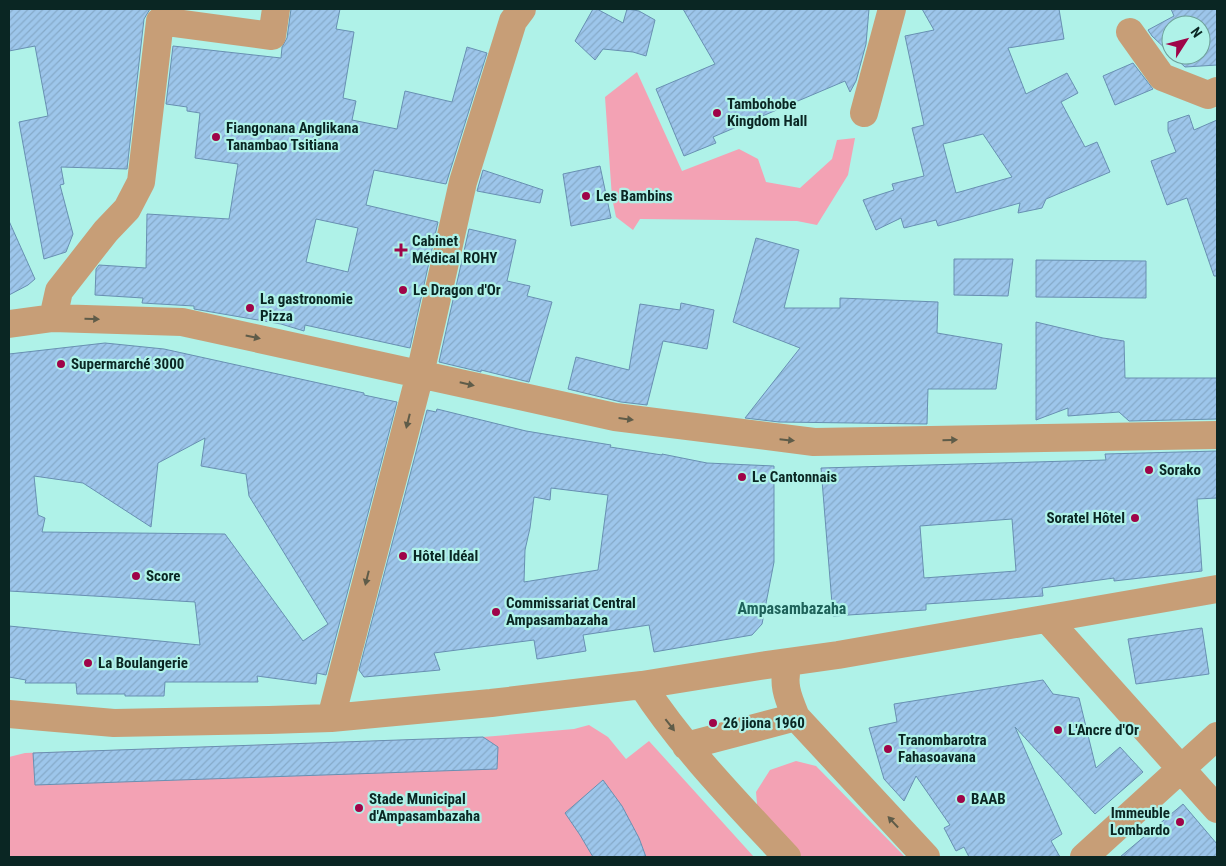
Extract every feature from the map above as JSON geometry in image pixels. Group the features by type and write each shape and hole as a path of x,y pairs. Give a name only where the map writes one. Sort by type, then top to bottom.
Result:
{"street":[{"path":"53,318 59,291 106,231 127,209 141,182 160,21 272,36 276,9"},
{"path":"331,718 420,374 463,182 513,21 522,9"},
{"path":"864,112 892,9"},
{"path":"1130,32 1162,77 1208,95 1217,91"},
{"path":"9,324 53,318 182,322 615,417 814,442 1217,435"},
{"path":"9,714 114,723 331,718 491,704 642,685 838,655 1217,589"},
{"path":"1047,619 1217,809"},
{"path":"789,662 785,673 786,688 796,717 926,857"},
{"path":"642,685 656,708 686,746 787,857"},
{"path":"686,746 796,717"},
{"path":"1084,857 1217,736"}],"shaded area":[{"path":"637,72 682,171 739,149 758,159 766,182 800,188 832,159 837,140 855,138 848,175 817,225 797,221 640,219 633,230 616,217 612,198 605,97"},
{"name":"Stade Municipal d'Ampasambazaha","path":"589,725 608,737 626,759 649,741 754,857 9,857 9,757 25,753 483,737 574,729"},
{"path":"796,761 816,766 905,857 797,857 758,815 756,792 770,770"}],"building":[{"path":"9,9 150,9 144,19 127,169 61,167 64,184 60,185 73,234 66,252 44,259 19,122 48,116 35,46 9,51"},
{"path":"291,9 340,9 336,29 354,32 343,98 356,101 352,120 397,129 405,91 452,102 467,47 487,53 446,184 374,170 366,205 438,222 410,348 305,325 304,331 281,324 194,309 194,306 142,303 143,298 95,295 96,269 99,265 146,268 147,214 229,219 238,164 195,158 200,113 187,111 187,107 166,104 173,46 281,58 282,47 287,38","holes":["316,219 358,228 348,272 306,262"]},
{"path":"593,9 597,9 623,23 627,9 639,11 655,20 646,56 633,52 603,49 595,60 575,41"},
{"path":"683,9 869,9 866,44 856,81 850,92 845,81 713,137 716,143 684,156 656,89 715,64"},
{"path":"922,9 1059,9 1064,39 1008,48 1026,94 1067,73 1078,93 1061,102 1085,147 1097,142 1110,172 1046,199 1042,208 1018,213 1020,203 938,226 936,220 904,228 901,218 876,230 863,200 894,190 892,184 924,176 912,128 924,125 905,36 934,30","holes":["983,134 1012,177 956,193 943,144"]},
{"path":"1171,9 1217,9 1217,65 1185,67 1183,65 1211,65 1211,15 1174,15"},
{"path":"1161,23 1161,45 1152,36 1148,30"},
{"path":"1133,63 1153,89 1115,105 1103,76"},
{"path":"1189,115 1194,130 1217,120 1217,276 1214,276 1187,198 1167,205 1151,161 1176,152 1168,131 1168,122"},
{"name":"Les Bambins","path":"600,166 611,218 571,226 563,174"},
{"path":"483,170 543,190 540,203 477,191"},
{"path":"9,221 35,279 9,295"},
{"path":"469,229 516,240 507,281 530,286 527,296 552,302 529,382 439,362"},
{"path":"756,238 799,250 784,308 840,308 840,298 938,302 937,333 1002,344 996,389 928,389 927,424 779,422 745,418 800,348 733,322"},
{"path":"954,259 1013,259 1008,296 954,295"},
{"path":"1036,260 1146,261 1146,298 1036,297"},
{"path":"681,303 714,310 707,349 663,341 647,405 621,402 568,389 576,357 629,370 640,304 680,310"},
{"path":"1036,322 1124,341 1125,378 1217,378 1217,419 1129,421 1119,412 1068,416 1068,408 1036,420"},
{"path":"105,343 164,349 397,402 326,675 317,673 316,684 257,676 258,682 165,682 164,696 77,694 76,683 25,683 26,680 9,677 9,626 200,645 195,602 9,591 9,354","holes":["205,438 201,466 246,474 249,496 328,624 303,641 225,534 42,532 45,518 38,515 34,476 83,483 151,527 158,463"]},
{"path":"437,409 526,431 707,463 774,466 774,562 762,624 752,635 654,652 649,625 583,635 586,651 537,659 534,640 434,653 440,670 364,677 359,670 427,410 436,412","holes":["551,488 608,495 598,570 524,582 525,550 534,497 550,500"]},
{"path":"1217,451 1217,498 1197,499 1202,571 1114,581 1114,578 1042,588 1043,596 926,604 926,610 833,616 821,468 1106,460 1105,454","holes":["1012,519 1016,571 924,578 920,526"]},
{"path":"1202,628 1209,674 1136,684 1128,639"},
{"path":"1043,680 1053,694 1079,698 1096,768 1120,747 1143,772 1095,814 1015,727 1062,834 1051,841 1060,857 969,857 964,847 956,851 944,828 950,825 916,776 904,801 884,779 869,728 897,722 894,704"},
{"path":"483,737 498,747 497,769 35,785 33,753"},
{"path":"603,780 622,806 639,838 646,857 593,857 565,813"},
{"name":"Immeuble Lombardo","path":"1183,804 1217,844 1217,857 1120,857"}],"place":[{"name":"Tambohobe Kingdom Hall","path":"717,113"},
{"name":"Fiangonana Anglikana Tanambao Tsitiana","path":"216,137"},
{"name":"Les Bambins","path":"586,196"},
{"name":"Cabinet Médical ROHY","path":"401,250"},
{"name":"Le Dragon d'Or","path":"403,290"},
{"name":"La gastronomie Pizza","path":"250,308"},
{"name":"Supermarché 3000","path":"61,364"},
{"name":"Sorako","path":"1149,470"},
{"name":"Le Cantonnais","path":"742,477"},
{"name":"Soratel Hôtel","path":"1135,518"},
{"name":"Hôtel Idéal","path":"403,556"},
{"name":"Score","path":"136,576"},
{"name":"Commissariat Central Ampasambazaha","path":"496,612"},
{"name":"La Boulangerie","path":"88,663"},
{"name":"26 jiona 1960","path":"713,723"},
{"name":"L'Ancre d'Or","path":"1058,730"},
{"name":"Tranombarotra Fahasoavana","path":"888,749"},
{"name":"BAAB","path":"961,799"},
{"name":"Stade Municipal d'Ampasambazaha","path":"359,808"},
{"name":"Immeuble Lombardo","path":"1180,822"}],"district":[{"name":"Ampasambazaha","path":"792,608"}]}
